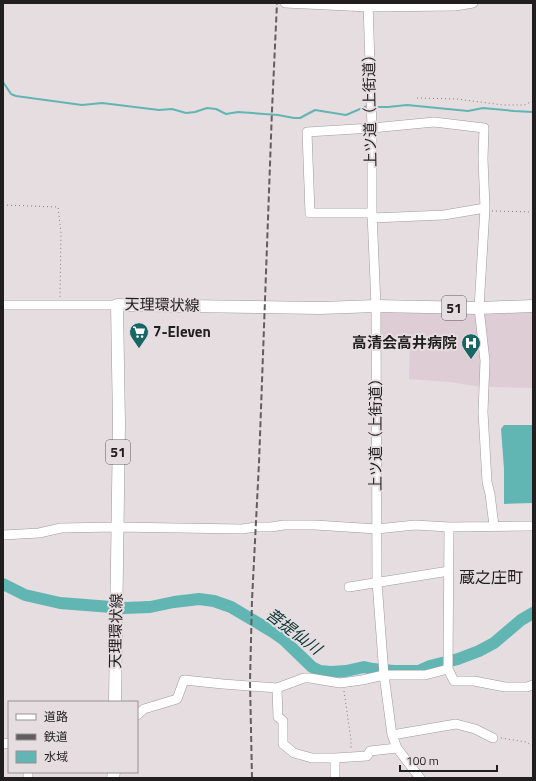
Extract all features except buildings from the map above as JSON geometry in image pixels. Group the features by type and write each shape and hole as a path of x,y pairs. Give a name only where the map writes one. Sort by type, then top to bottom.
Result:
{"main road":[{"name":"天理環状線","path":"115,701 116,527 119,424 117,304 320,308 376,306 479,308 533,306"}],"street":[{"path":"285,3 454,6 473,3"},
{"name":"上ツ道（上街道）","path":"368,5 372,128 372,216 376,306 377,582 384,675 392,735 397,748 420,778"},
{"path":"485,210 444,215 372,216 310,212 307,132 434,122 484,128 483,159 485,210 479,308 485,361 483,412 486,482 490,494 494,526"},
{"path":"3,306 117,304"},
{"path":"3,535 38,533 61,528 116,527 242,529 284,525 316,525 377,529 415,525 449,527 533,526"},
{"path":"449,527 448,669 454,681 474,681 505,687 533,686"},
{"path":"349,587 449,571"},
{"path":"138,713 144,709 177,699 184,680 277,688 304,678 342,682 362,680 384,675 425,675 448,669"},
{"path":"277,688 277,713 278,717 283,721 284,744 294,753 312,758 335,758 367,756 370,751 397,748"},
{"path":"392,735 456,724 475,729 492,737"},
{"path":"335,758 335,778"}],"path":[{"path":"417,98 457,99 503,105 524,105 533,101"},
{"path":"3,204 58,206 61,233 60,305"},
{"path":"485,210 533,212"},
{"path":"342,682 351,740 352,757"},
{"path":"492,737 526,742 533,746"}],"shaded area":[{"name":"高清会高井病院","path":"533,310 533,388 483,387 449,382 409,379 410,341 378,341 378,312 485,314"}],"water":[{"path":"504,425 533,425 533,503 504,504 504,469 501,429"}],"waterway":[{"path":"3,82 11,94 16,96 82,105 102,103 159,110 172,109 186,113 207,108 216,109 226,114 238,112 300,118 315,110 346,115 369,106"},
{"path":"373,107 407,105 468,111 483,108 533,112"},
{"name":"菩提仙川","path":"3,584 25,595 60,603 124,608 150,607 199,599 214,601 231,607 273,632 283,639 312,667 320,671 331,672 346,671 364,667 394,671 419,671 430,666 458,659 479,651 494,643 521,620 533,613"}],"railway":[{"path":"252,778 250,681 252,600 259,463 277,3"}],"place":[{"name":"7-Eleven","path":"139,349"},
{"name":"高清会高井病院","path":"471,360"}],"district":[{"name":"蔵之庄町","path":"491,577"}]}
